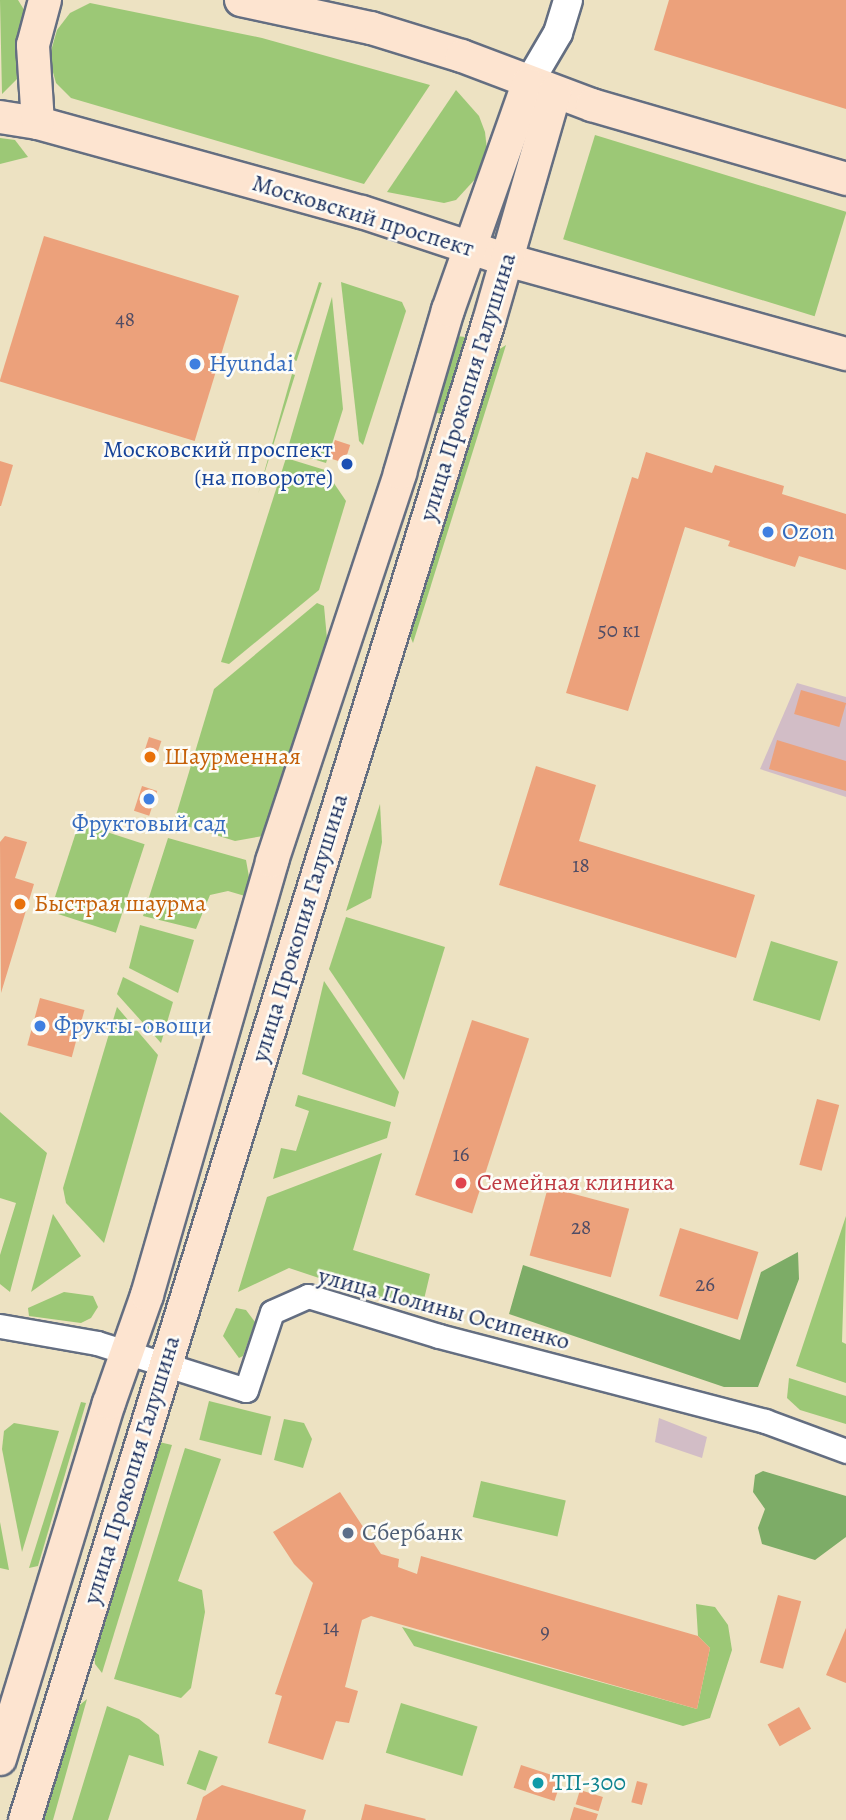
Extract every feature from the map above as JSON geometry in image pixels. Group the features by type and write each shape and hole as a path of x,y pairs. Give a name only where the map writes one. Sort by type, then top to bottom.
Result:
{"main road":[{"path":"38,123 33,45 45,0"},
{"path":"241,0 371,28 462,56 541,88 846,180"},
{"name":"улица Прокопия Галушина","path":"0,1759 125,1354 147,1295 272,861 469,248 541,88"},
{"name":"улица Прокопия Галушина","path":"25,1820 507,261 541,88"},
{"name":"Московский проспект","path":"0,117 38,123 362,212 507,261 846,354"}],"street":[{"name":"улица Прокопия Галушина","path":"541,88 568,0"},
{"name":"улица Полины Осипенко","path":"0,1326 97,1343 166,1368 246,1390 272,1312 308,1296 439,1336 765,1422 846,1451"}],"shaded area":[{"path":"797,683 846,697 846,797 760,769"},
{"path":"659,1418 707,1437 702,1458 655,1442"}],"green space":[{"path":"0,0 18,0 26,13 16,46 17,79 2,94"},
{"path":"90,3 262,38 430,85 364,184 71,98 56,83 49,58 57,30 70,13"},
{"path":"456,90 479,116 485,132 487,150 478,176 456,200 444,203 387,192"},
{"path":"595,135 846,212 815,316 563,239"},
{"path":"0,138 15,140 28,157 0,164"},
{"path":"319,282 322,283 297,361 294,360"},
{"path":"341,282 402,302 406,311 363,445 359,441"},
{"path":"332,297 343,409 326,463 287,451"},
{"path":"457,336 465,337 442,414 433,412"},
{"path":"506,345 413,643 409,634 495,352"},
{"path":"292,374 295,375 258,494"},
{"path":"286,458 325,470 346,501 319,590 229,664 221,662"},
{"path":"317,603 324,606 327,639 263,836 235,841 174,822 214,689"},
{"path":"380,804 382,842 371,898 346,911"},
{"path":"79,823 145,844 116,933 50,911"},
{"path":"168,838 246,860 251,888 245,896 228,891 210,895 196,929 143,916"},
{"path":"346,917 445,947 404,1080 329,969"},
{"path":"140,925 194,940 178,993 129,968"},
{"path":"771,941 838,961 820,1021 753,1000"},
{"path":"123,977 173,1002 161,1043 117,994"},
{"path":"324,981 399,1092 395,1107 302,1074"},
{"path":"117,1007 158,1055 104,1243 66,1203 63,1188"},
{"path":"298,1095 391,1122 387,1138 273,1179 281,1148 296,1151 309,1111 295,1106"},
{"path":"0,1112 47,1153 10,1292 0,1284 0,1255 16,1203 0,1198"},
{"path":"382,1153 353,1250 430,1274 421,1312 289,1268 238,1292 267,1197"},
{"path":"53,1214 81,1256 31,1292"},
{"path":"846,1216 842,1342 846,1344 846,1383 796,1366"},
{"path":"798,1252 799,1279 758,1387 724,1387 509,1314 523,1265 740,1340 761,1272"},
{"path":"64,1292 93,1296 98,1307 91,1318 81,1323 29,1316 28,1308"},
{"path":"236,1308 246,1310 255,1322 243,1356 239,1358 223,1336"},
{"path":"789,1378 846,1396 846,1424 800,1410 787,1398"},
{"path":"209,1401 271,1416 261,1455 199,1440"},
{"path":"81,1402 86,1403 38,1566 29,1568"},
{"path":"284,1419 304,1423 312,1439 303,1468 274,1460"},
{"path":"14,1423 59,1431 22,1552 2,1449 4,1431"},
{"path":"159,1442 172,1445 102,1673 95,1664 94,1647"},
{"path":"185,1448 221,1459 178,1581 202,1590 205,1612 191,1688 181,1698 114,1679"},
{"path":"763,1471 846,1496 846,1537 815,1560 762,1544 758,1528 765,1509 753,1492 755,1475"},
{"path":"481,1481 566,1501 557,1537 473,1517"},
{"path":"0,1522 9,1570 0,1568"},
{"path":"696,1604 715,1607 728,1625 732,1650 710,1718 683,1726 414,1646 402,1627 697,1709 710,1648 698,1636"},
{"path":"87,1699 53,1820 43,1820 75,1709"},
{"path":"401,1703 478,1726 462,1776 386,1753"},
{"path":"107,1706 139,1719 159,1735 164,1766 129,1755 108,1820 72,1820"},
{"path":"199,1750 218,1757 205,1791 187,1784"}],"building":[{"path":"669,0 846,0 846,109 654,50"},
{"path":"44,236 239,296 195,441 0,381"},
{"path":"335,440 350,445 344,463 329,458"},
{"path":"646,452 712,473 715,465 784,486 782,494 846,514 846,570 799,556 795,567 728,546 730,541 685,527 628,711 566,693 632,477 638,479"},
{"path":"0,461 13,465 1,506 0,506"},
{"path":"801,690 846,703 839,727 794,714"},
{"path":"149,737 161,741 154,763 142,759"},
{"path":"777,740 846,761 846,791 769,769"},
{"path":"536,766 596,785 579,841 755,895 736,958 499,885"},
{"path":"142,786 157,791 149,816 134,811"},
{"path":"5,836 27,842 15,878 34,884 1,993 0,842"},
{"path":"40,998 84,1010 72,1057 27,1045"},
{"path":"472,1020 529,1039 472,1214 415,1195"},
{"path":"817,1099 839,1105 822,1171 799,1165"},
{"path":"548,1187 629,1209 611,1277 530,1256"},
{"path":"680,1228 758,1252 738,1320 659,1296"},
{"path":"340,1492 381,1554 399,1559 398,1567 417,1574 421,1556 698,1636 710,1648 697,1709 371,1616 362,1620 345,1687 358,1691 349,1723 336,1721 323,1760 268,1743 282,1696 275,1694 313,1583 294,1564 273,1532"},
{"path":"778,1595 801,1601 783,1669 760,1663"},
{"path":"846,1628 846,1683 826,1675"},
{"path":"799,1707 811,1729 780,1746 768,1724"},
{"name":"ТП-300","path":"521,1765 562,1778 554,1801 514,1788"},
{"path":"637,1781 648,1784 642,1805 631,1802"},
{"path":"222,1785 306,1810 303,1820 196,1820 203,1797"},
{"path":"580,1790 603,1797 599,1811 576,1804"},
{"path":"365,1804 426,1819 361,1820"},
{"path":"574,1807 598,1814 596,1820 570,1820"}],"place":[{"name":"Hyundai","path":"195,364"},
{"name":"Московский проспект (на повороте)","path":"347,464"},
{"name":"Ozon","path":"768,532"},
{"name":"Шаурменная","path":"150,757"},
{"name":"Фруктовый сад","path":"149,799"},
{"name":"Быстрая шаурма","path":"20,904"},
{"name":"Фрукты-овощи","path":"40,1026"},
{"name":"Семейная клиника","path":"461,1183"},
{"name":"Сбербанк","path":"348,1533"},
{"name":"ТП-300","path":"538,1783"}]}
